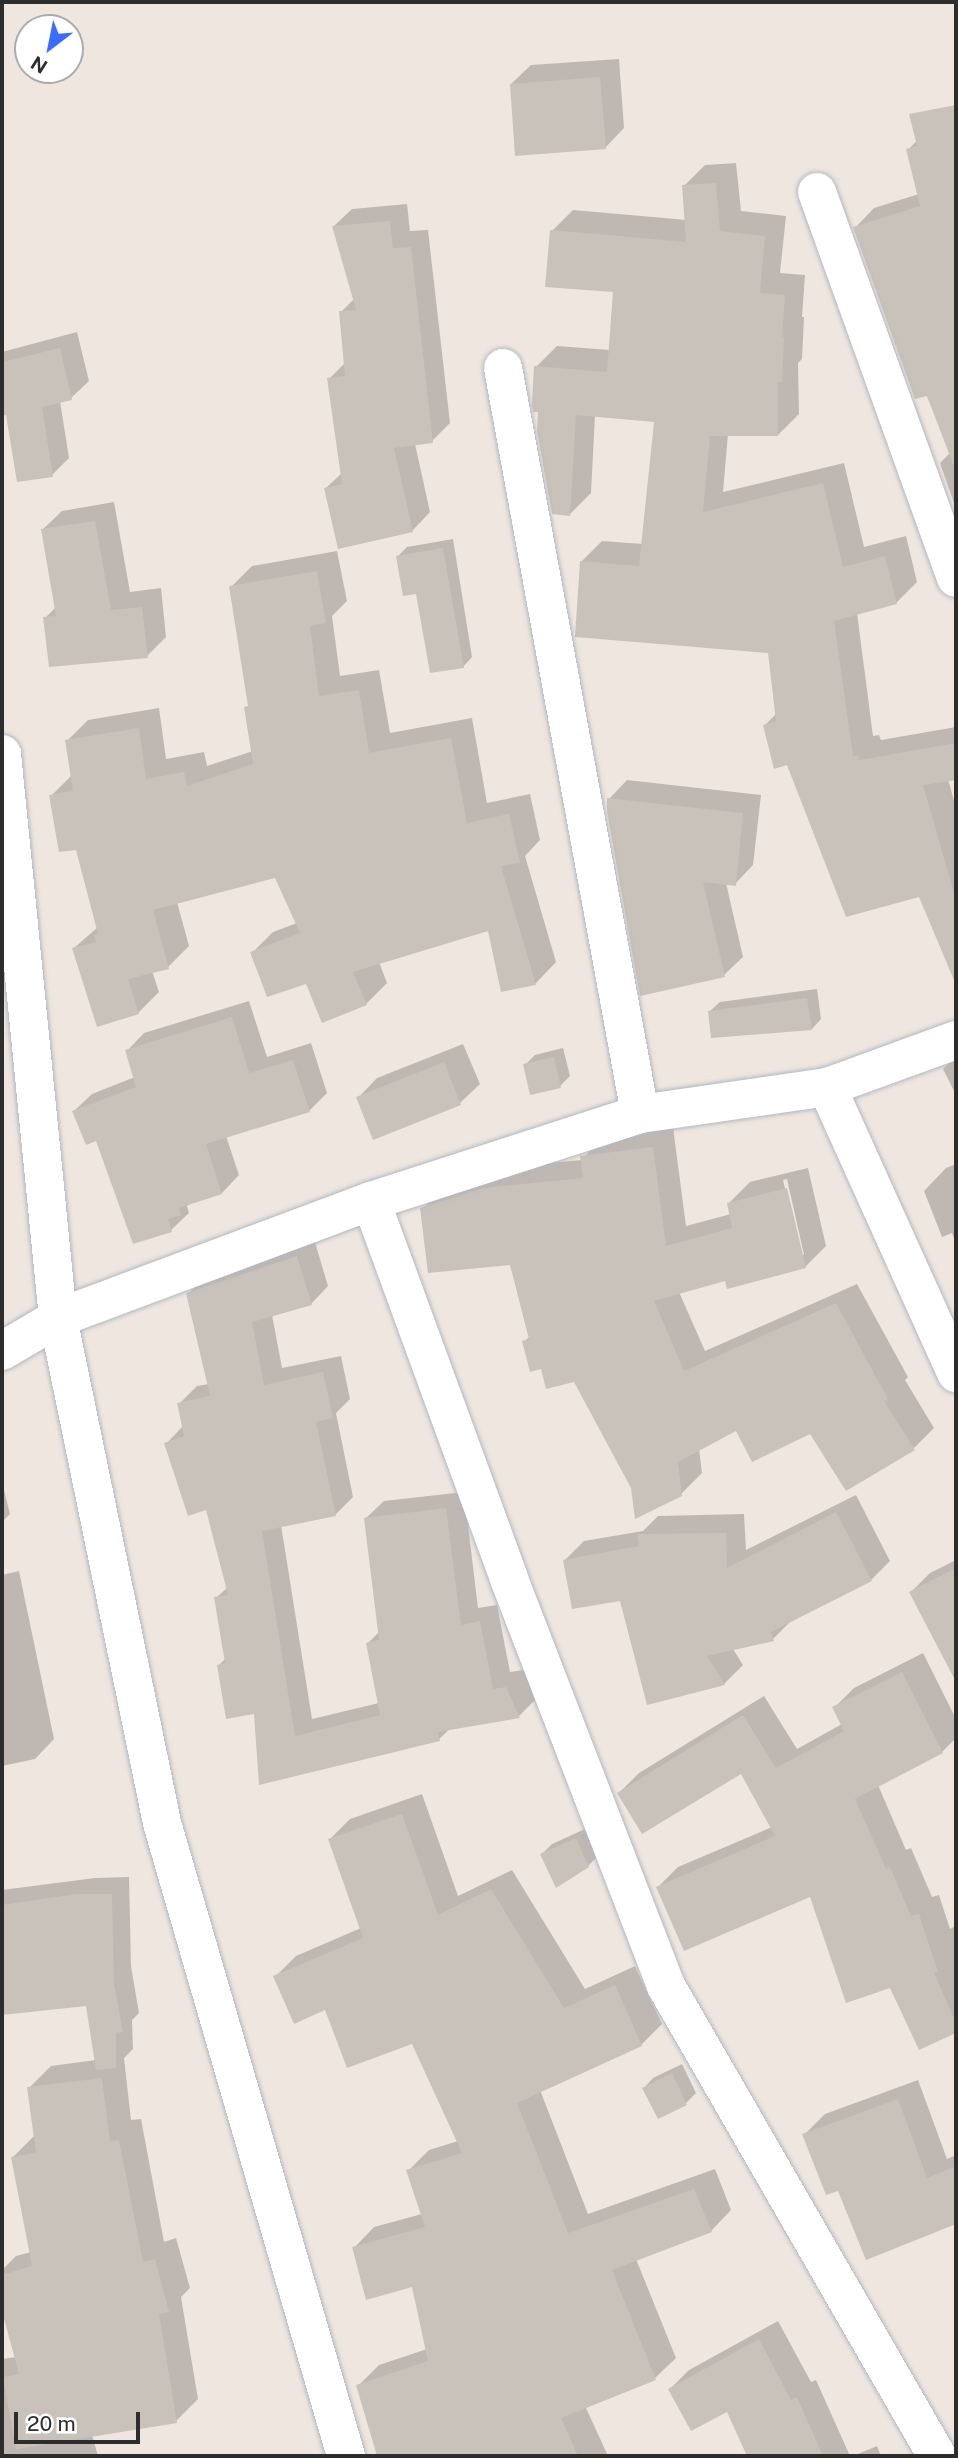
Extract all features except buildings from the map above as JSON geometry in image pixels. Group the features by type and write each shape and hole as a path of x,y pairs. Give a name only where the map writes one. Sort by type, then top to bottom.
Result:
{"street":[{"path":"817,192 956,578"},
{"path":"503,368 640,1114"},
{"path":"2,754 58,1318 162,1823 346,2456"},
{"path":"2,1351 58,1318 371,1201 640,1114 827,1087 956,1040"},
{"path":"827,1087 956,1373"},
{"path":"371,1201 504,1566 666,1986 937,2456"}]}
